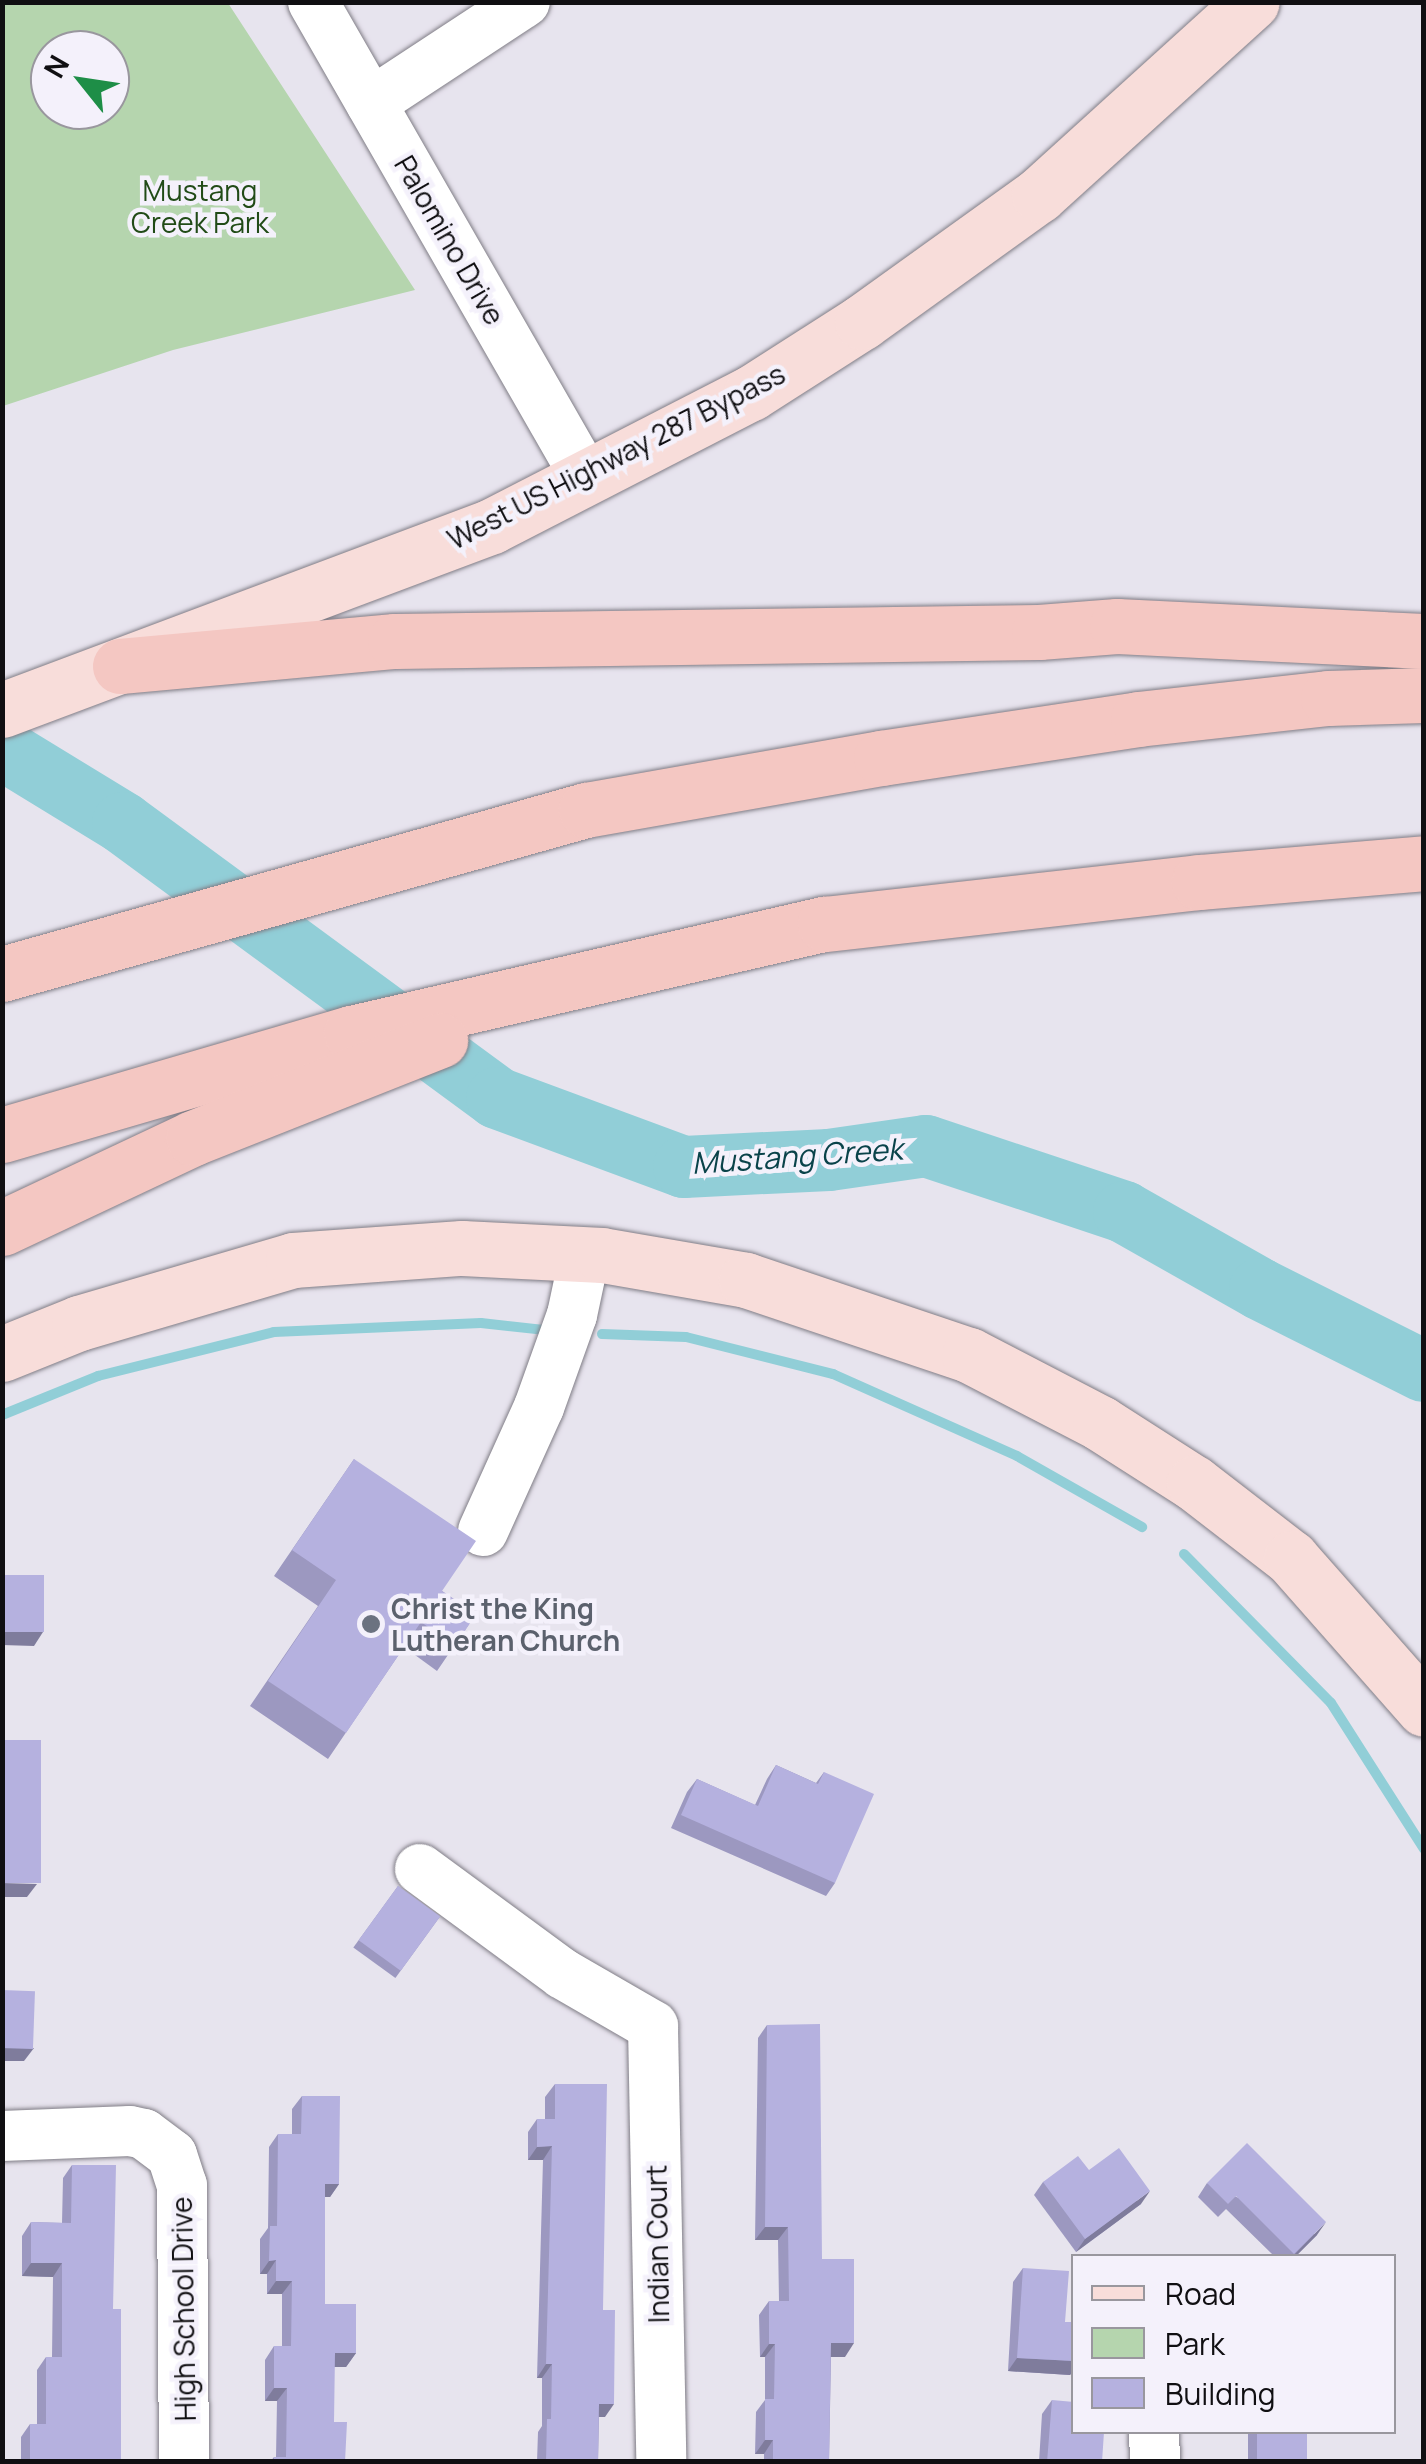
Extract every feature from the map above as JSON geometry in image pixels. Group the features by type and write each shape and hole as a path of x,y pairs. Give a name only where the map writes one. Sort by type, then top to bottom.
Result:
{"highway":[{"path":"102,672 395,641 1039,632 1117,626 1424,642"},
{"path":"6,973 586,810 881,758 1157,717 1328,698 1424,695"},
{"path":"2,1135 351,1032 825,924 1199,882 1424,863"},
{"path":"2,1228 239,1120 574,984"}],"main road":[{"name":"West US Highway 287 Bypass","path":"2,710 492,526 752,393 894,299 1039,195 1252,2"},
{"path":"2,1354 79,1323 293,1260 462,1248 585,1254 746,1280 969,1355 1100,1423 1194,1483 1291,1558 1424,1709"}],"street":[{"name":"Palomino Drive","path":"313,2 586,478"},
{"path":"371,102 472,16 524,2"},
{"path":"483,1531 539,1407 572,1315 585,1254"},
{"name":"Indian Court","path":"420,1869 563,1974 653,2026 661,2462"},
{"name":"High School Drive","path":"2,2136 130,2130 144,2134 172,2155 182,2184 184,2462"},
{"path":"1154,2434 1155,2462"}],"green space":[{"name":"Mustang Creek Park","path":"2,3 228,3 415,290 173,350 3,406"}],"building":[{"name":"Christ the King Lutheran Church","path":"354,1459 476,1541 442,1591 476,1614 455,1646 421,1622 346,1733 268,1681 336,1580 292,1550"},
{"path":"2,1575 44,1575 44,1632 2,1632"},
{"path":"2,1740 41,1740 41,1883 2,1883"},
{"path":"776,1765 818,1784 824,1772 874,1794 835,1883 681,1815 697,1779 758,1806"},
{"path":"398,1886 440,1917 401,1971 359,1940"},
{"path":"2,1990 35,1991 33,2049 2,2048"},
{"path":"820,2024 822,2259 854,2259 854,2343 831,2343 829,2462 773,2462 773,2440 765,2440 765,2399 774,2399 775,2344 769,2344 769,2301 789,2301 788,2227 765,2227 767,2025"},
{"path":"555,2084 607,2084 603,2310 615,2310 614,2404 599,2404 598,2462 546,2462 547,2419 551,2419 552,2364 546,2364 552,2146 537,2147 537,2119 555,2119"},
{"path":"302,2096 340,2096 339,2184 325,2184 325,2304 356,2304 356,2353 335,2353 334,2422 347,2422 345,2462 274,2462 274,2457 286,2457 287,2388 274,2388 274,2346 291,2346 292,2281 276,2281 276,2260 269,2261 270,2226 277,2226 278,2134 301,2134"},
{"path":"1247,2143 1326,2222 1294,2254 1236,2196 1228,2204 1207,2183"},
{"path":"1119,2148 1150,2191 1085,2239 1043,2182 1078,2156 1089,2170"},
{"path":"72,2165 116,2165 113,2309 121,2309 121,2462 30,2462 30,2424 46,2424 46,2357 62,2357 62,2263 31,2263 31,2222 71,2223"},
{"path":"1023,2268 1069,2271 1065,2322 1071,2322 1071,2361 1017,2358"},
{"path":"1052,2400 1071,2402 1071,2434 1104,2434 1102,2462 1047,2462"},
{"path":"1257,2434 1307,2434 1307,2462 1257,2462"}],"waterway":[{"name":"Mustang Creek","path":"2,749 123,823 497,1098 684,1167 829,1160 926,1146 1124,1212 1260,1289 1424,1371"},
{"path":"2,1415 98,1376 274,1332 481,1323 553,1331"},
{"path":"602,1334 686,1337 833,1374 1017,1456 1142,1527"},
{"path":"1184,1554 1331,1703 1424,1849"}],"place":[{"name":"Christ the King Lutheran Church","path":"371,1624"}]}
